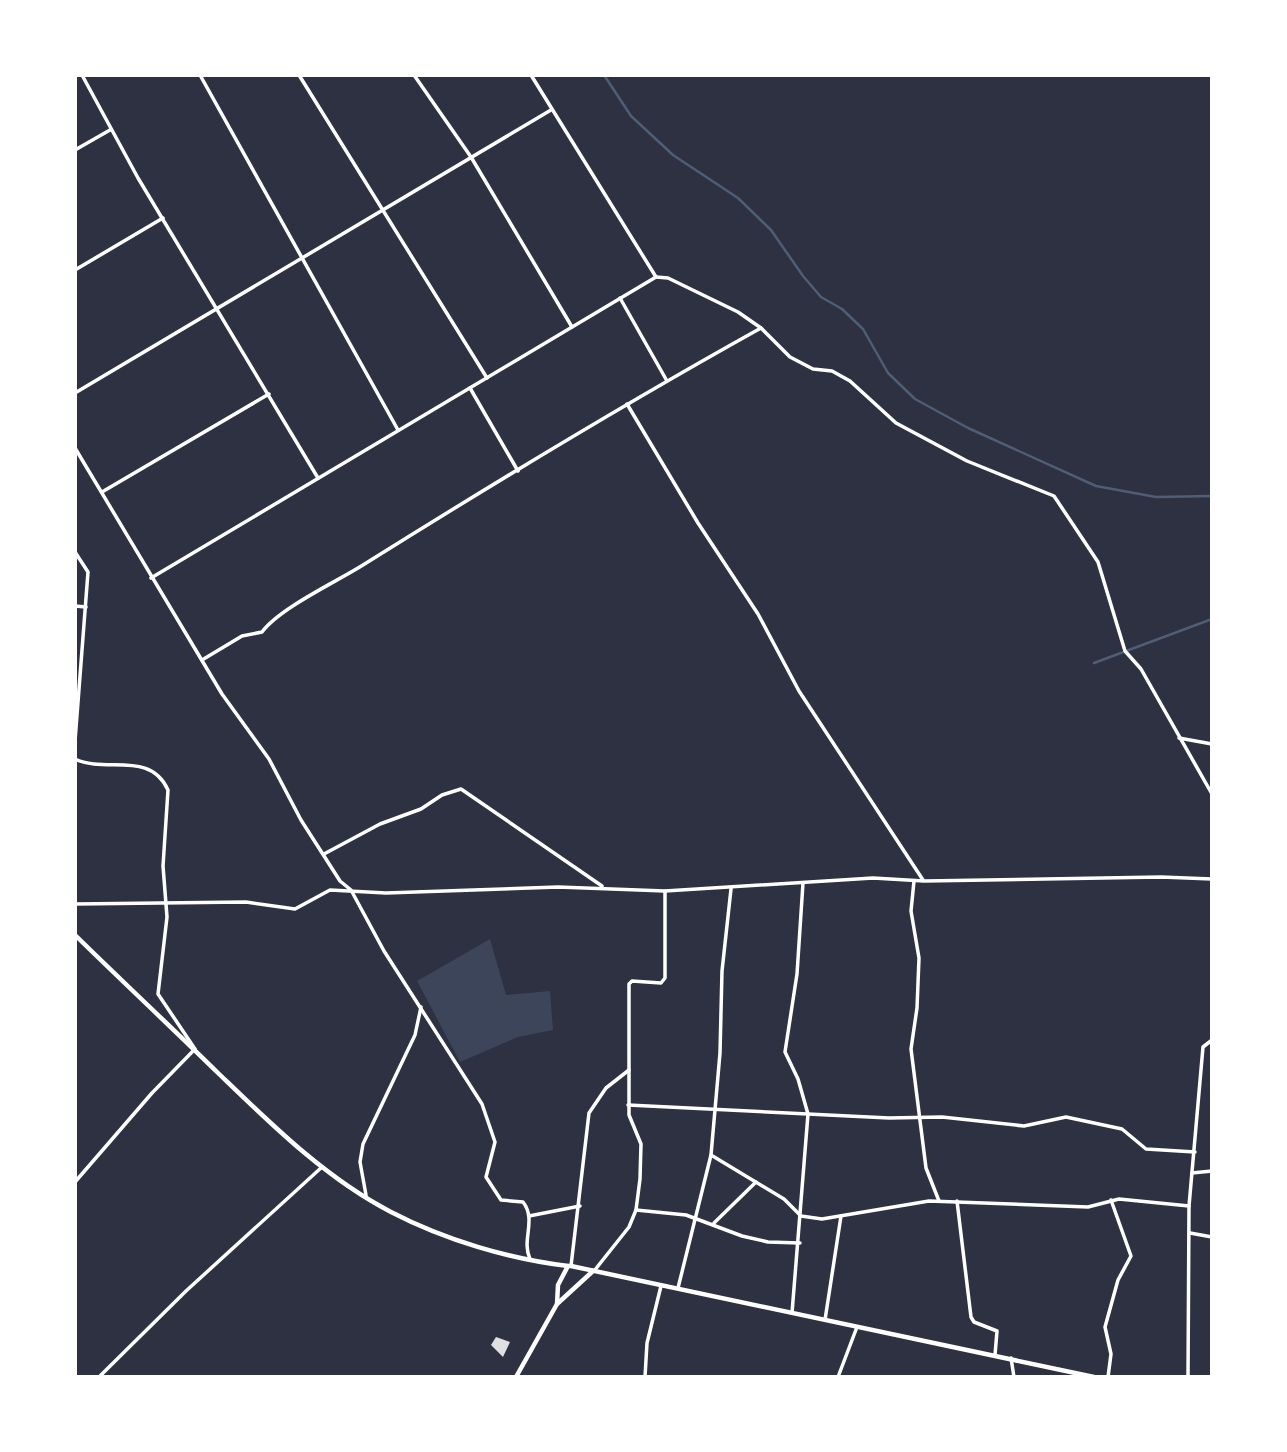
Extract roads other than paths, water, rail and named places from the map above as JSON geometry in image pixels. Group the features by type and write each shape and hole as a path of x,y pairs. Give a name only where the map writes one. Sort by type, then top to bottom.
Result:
{"main road":[{"path":"75,935 322,1167 390,1212 443,1234 531,1261 570,1266 1094,1377"},
{"path":"557,1304 558,1286 570,1266"},
{"path":"516,1377 557,1304 594,1271"}],"street":[{"path":"82,75 110,130 319,479"},
{"path":"200,75 299,257 398,430"},
{"path":"299,75 487,378"},
{"path":"414,75 471,157 572,327"},
{"path":"531,75 656,277"},
{"path":"75,393 219,309 299,257 552,110"},
{"path":"75,150 110,130"},
{"path":"75,270 163,218"},
{"path":"151,578 656,277 668,278 704,293 761,328 790,357 813,369 832,370 850,381 896,423 967,461 1054,496 1098,562 1125,651 1141,669 1212,794"},
{"path":"620,298 667,381"},
{"path":"202,660 242,636 262,632 268,624 518,472 552,448 761,328"},
{"path":"470,388 518,472"},
{"path":"102,492 269,394"},
{"path":"627,404 698,523 758,614 799,691 919,878 925,881"},
{"path":"75,448 222,694 269,759 292,804 346,888 351,890 386,893 604,888 665,891 731,889 873,878 914,881 1161,877 1212,879"},
{"path":"75,552 88,572 75,741"},
{"path":"75,606 86,607"},
{"path":"1178,738 1212,744"},
{"path":"75,759 95,765 112,762 144,766 163,779 169,805 163,838 164,904 167,917 158,993 195,1049 152,1093 75,1182"},
{"path":"324,854 380,824 421,809 442,795 461,789 604,888"},
{"path":"914,881 911,911 919,958 917,1008 911,1049 926,1168 939,1201"},
{"path":"792,1313 800,1243 808,1114 798,1079 785,1052 797,974 803,883"},
{"path":"677,1290 711,1155 720,1054 722,971 731,889"},
{"path":"75,904 246,902 295,909 328,890 345,893 351,890"},
{"path":"351,890 378,941 482,1104 495,1142 486,1170 490,1187 501,1200 523,1202 529,1216 525,1249 531,1261"},
{"path":"594,1271 620,1241 636,1210 642,1154 641,1144 631,1124 628,1105 630,982 661,983 665,978 665,891"},
{"path":"366,1195 360,1162 363,1144 415,1035 421,1005"},
{"path":"1188,1377 1189,1206 1203,1047 1212,1040"},
{"path":"570,1266 580,1206 589,1113 606,1088 629,1070"},
{"path":"628,1105 960,1118 1024,1126 1058,1117 1074,1117 1122,1129 1146,1149 1195,1152"},
{"path":"711,1155 784,1199 801,1216 821,1219 884,1207 939,1201 1088,1207 1111,1200 1189,1206"},
{"path":"99,1377 186,1291 322,1167"},
{"path":"1192,1173 1212,1171"},
{"path":"714,1223 756,1182"},
{"path":"1108,1377 1111,1354 1105,1327 1118,1280 1131,1256 1111,1200"},
{"path":"957,1201 971,1317 974,1322 997,1331 995,1355"},
{"path":"529,1216 580,1206"},
{"path":"636,1210 714,1223 755,1239 800,1243"},
{"path":"825,1320 841,1216"},
{"path":"1189,1233 1212,1237"},
{"path":"645,1377 647,1343 661,1286"},
{"path":"838,1377 857,1327"},
{"path":"1011,1358 1014,1377"}],"waterway":[{"path":"604,75 631,116 673,155 738,198 771,230 821,297 842,309 863,329 888,373 915,399 968,428 1096,486 1156,497 1212,496"},
{"path":"1094,663 1212,619"}]}
